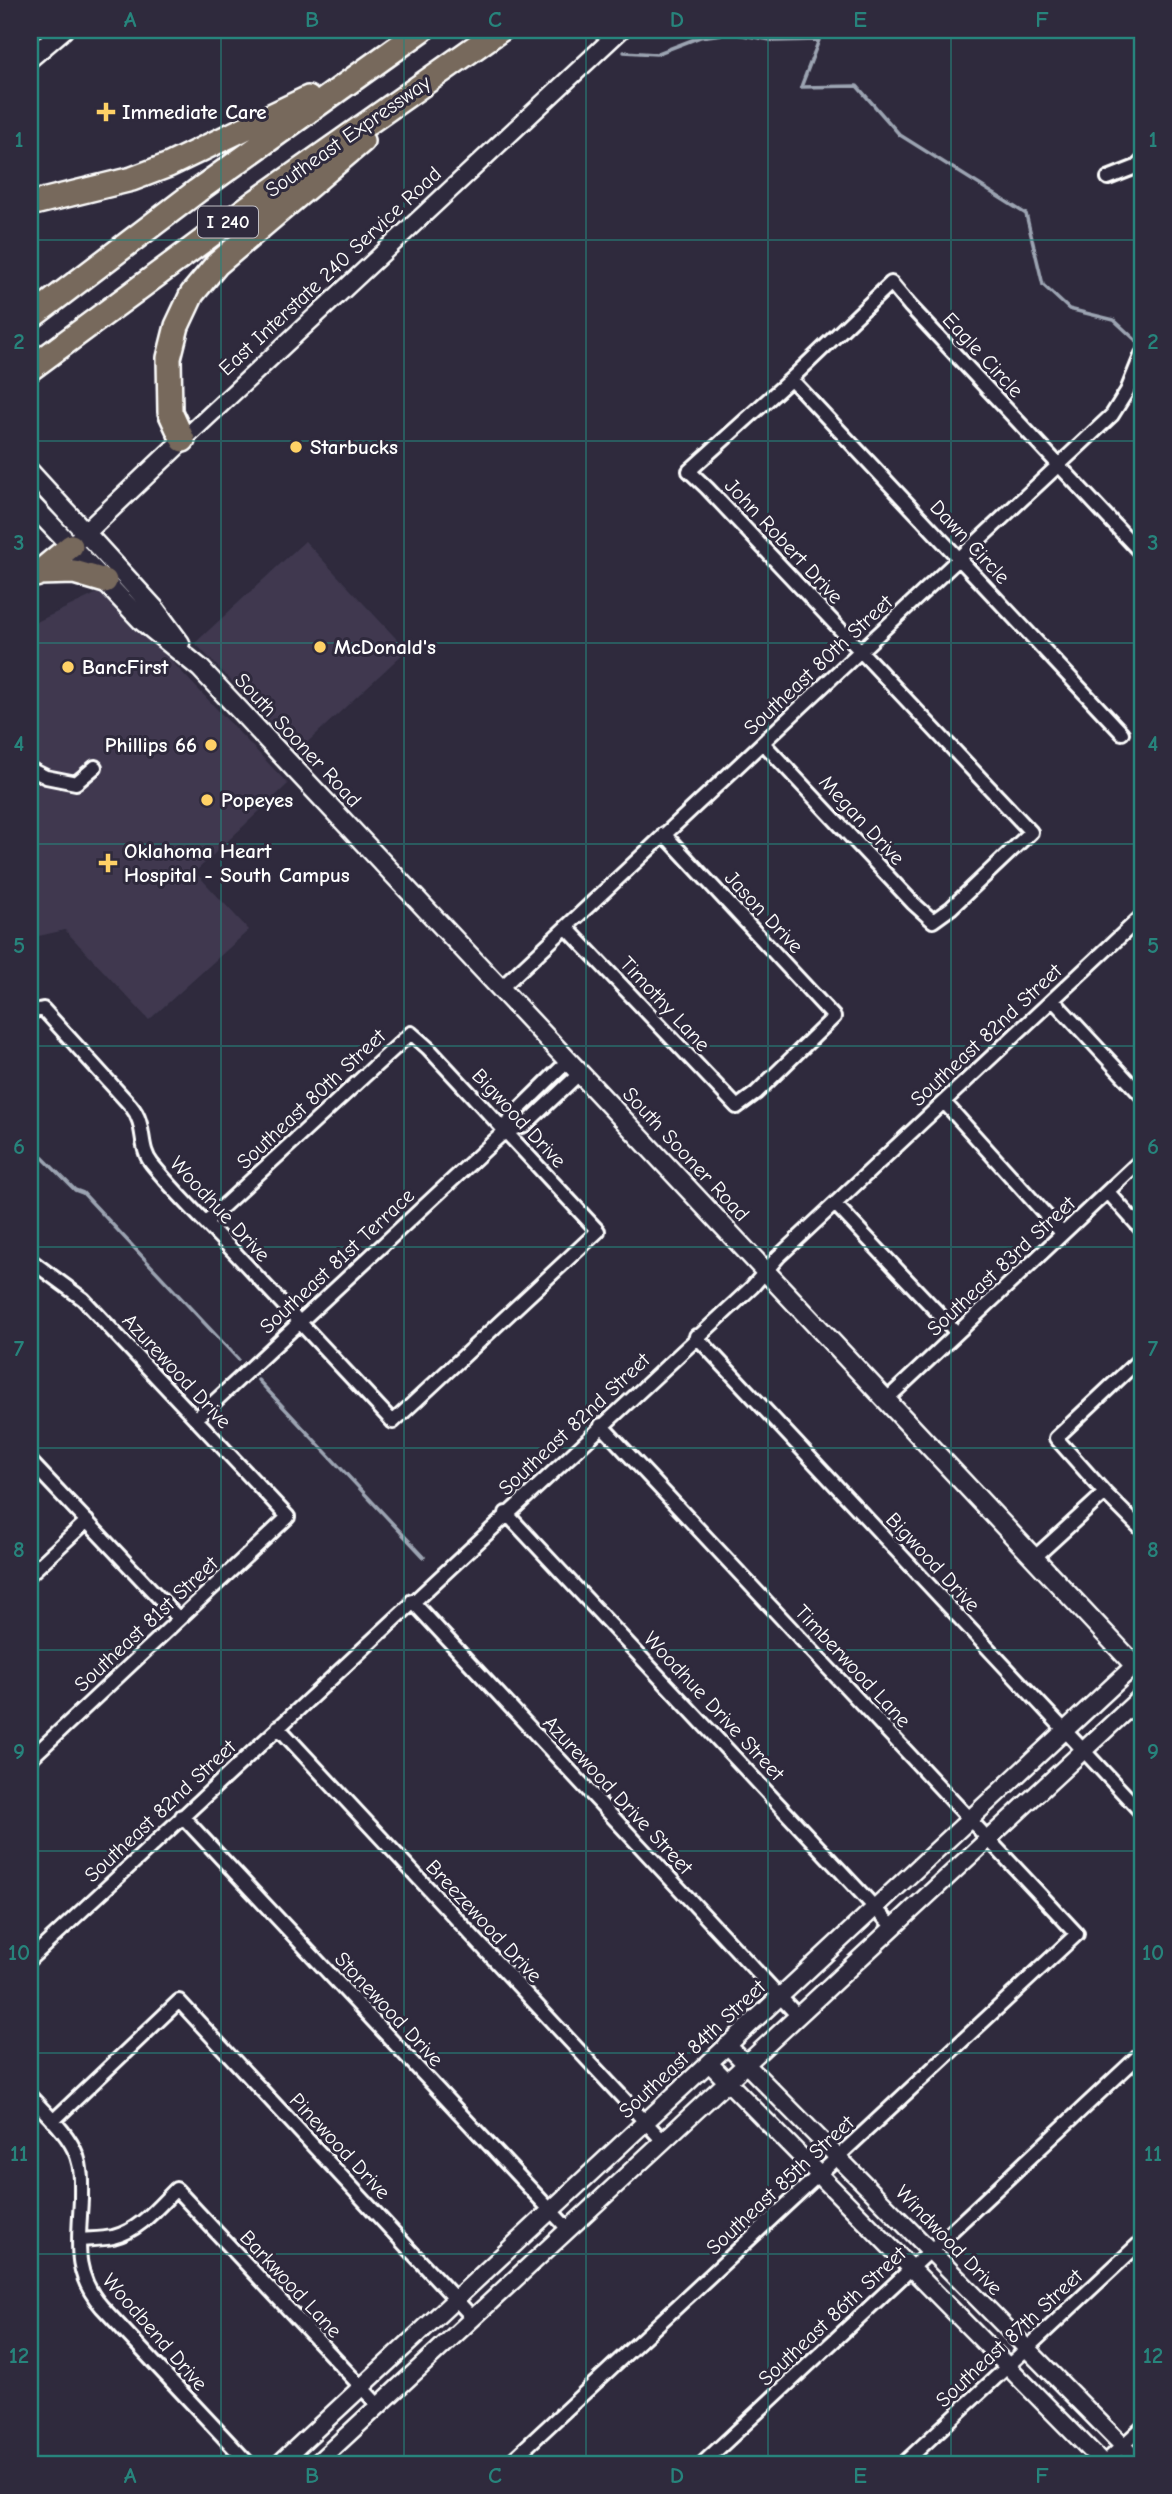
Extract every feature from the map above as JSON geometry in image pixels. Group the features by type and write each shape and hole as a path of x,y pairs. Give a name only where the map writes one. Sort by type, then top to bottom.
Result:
{"highway":[{"name":"Southeast Expressway","path":"30,318 197,191 422,30"},
{"name":"Southeast Expressway","path":"30,369 243,211 500,30"},
{"path":"30,204 132,179 169,165 358,75"},
{"path":"183,440 170,412 169,358 177,326 192,294 217,264 350,152 430,78"},
{"path":"34,576 79,539"},
{"path":"34,576 74,572 105,581"}],"main road":[{"path":"30,58 63,30"},
{"name":"East Interstate 240 Service Road","path":"79,539 183,440"},
{"name":"South Sooner Road","path":"30,472 79,539 105,581 142,621 197,665"},
{"name":"South Sooner Road","path":"30,503 79,539 155,609 197,665 1139,1669"}],"street":[{"name":"East Interstate 240 Service Road","path":"183,440 621,30"},
{"path":"1108,178 1142,162"},
{"name":"Eagle Circle","path":"791,379 891,283 1142,554"},
{"name":"Southeast 80th Street","path":"500,989 1112,415 1141,360"},
{"name":"Dawn Circle","path":"791,379 1122,733"},
{"name":"John Robert Drive","path":"791,379 689,471 1031,832 951,908 933,921"},
{"name":"Megan Drive","path":"763,743 933,921"},
{"path":"30,769 46,777 76,783 95,767"},
{"name":"Jason Drive","path":"664,834 834,1017 756,1093 737,1107"},
{"name":"Southeast 82nd Street","path":"30,1959 601,1424 752,1287 835,1204 1142,916"},
{"name":"Timothy Lane","path":"566,927 737,1107"},
{"path":"1052,1000 1142,1096"},
{"name":"Woodhue Drive","path":"36,1010 136,1112 141,1122 150,1162 393,1422"},
{"name":"Southeast 80th Street","path":"206,1222 411,1033"},
{"name":"Bigwood Drive","path":"393,1422 597,1231 411,1033"},
{"name":"Southeast 81st Terrace","path":"196,1419 505,1130 513,1115 574,1067"},
{"path":"944,1102 1062,1233"},
{"name":"Southeast 83rd Street","path":"886,1400 1142,1159"},
{"path":"1108,1192 1142,1230"},
{"path":"835,1204 957,1333"},
{"name":"Azurewood Drive","path":"30,1260 83,1299 288,1517"},
{"name":"Bigwood Drive","path":"696,1336 1142,1813"},
{"path":"1142,1357 1056,1438 1142,1530"},
{"name":"Timberwood Lane","path":"601,1424 1077,1934"},
{"path":"30,1461 178,1619"},
{"path":"1034,1558 1105,1493"},
{"name":"Woodhue Drive Street","path":"506,1513 892,1926"},
{"name":"Southeast 81st Street","path":"30,1759 288,1517"},
{"path":"30,1574 86,1521"},
{"name":"Azurewood Drive Street","path":"412,1601 797,2015"},
{"name":"Southeast 84th Street","path":"279,2464 1065,1731 1139,1669"},
{"path":"316,2464 1142,1696"},
{"name":"Breezewood Drive","path":"278,1727 663,2141"},
{"name":"Stonewood Drive","path":"182,1816 568,2229"},
{"name":"Southeast 85th Street","path":"509,2464 1077,1934"},
{"name":"Pinewood Drive","path":"53,2120 179,2001 472,2318"},
{"name":"Windwood Drive","path":"727,2045 1141,2464"},
{"name":"Southeast 86th Street","path":"702,2464 1142,2053"},
{"path":"709,2063 1104,2464 1142,2428"},
{"name":"Woodbend Drive","path":"30,2096 72,2145 79,2164 79,2265 95,2299 249,2464"},
{"name":"Barkwood Lane","path":"79,2240 122,2234 143,2221 176,2189 379,2406"},
{"name":"Southeast 87th Street","path":"902,2464 1142,2241"}],"shaded area":[{"path":"305,541 407,650 298,751 195,643"},
{"path":"104,590 288,784 195,872 249,930 149,1020 65,930 30,938 30,625"}],"waterway":[{"path":"624,52 656,54 700,37 731,33 776,41 819,40 801,87 857,86 900,135 1026,214 1043,285 1069,309 1114,320 1142,346"},
{"path":"30,1145 75,1190 83,1193 238,1359"},
{"path":"258,1380 424,1557"}],"place":[{"name":"Immediate Care","path":"106,112"},
{"name":"Starbucks","path":"296,447"},
{"name":"McDonald's","path":"320,647"},
{"name":"BancFirst","path":"68,667"},
{"name":"Phillips 66","path":"211,745"},
{"name":"Popeyes","path":"207,800"},
{"name":"Oklahoma Heart Hospital - South Campus","path":"108,863"}]}
